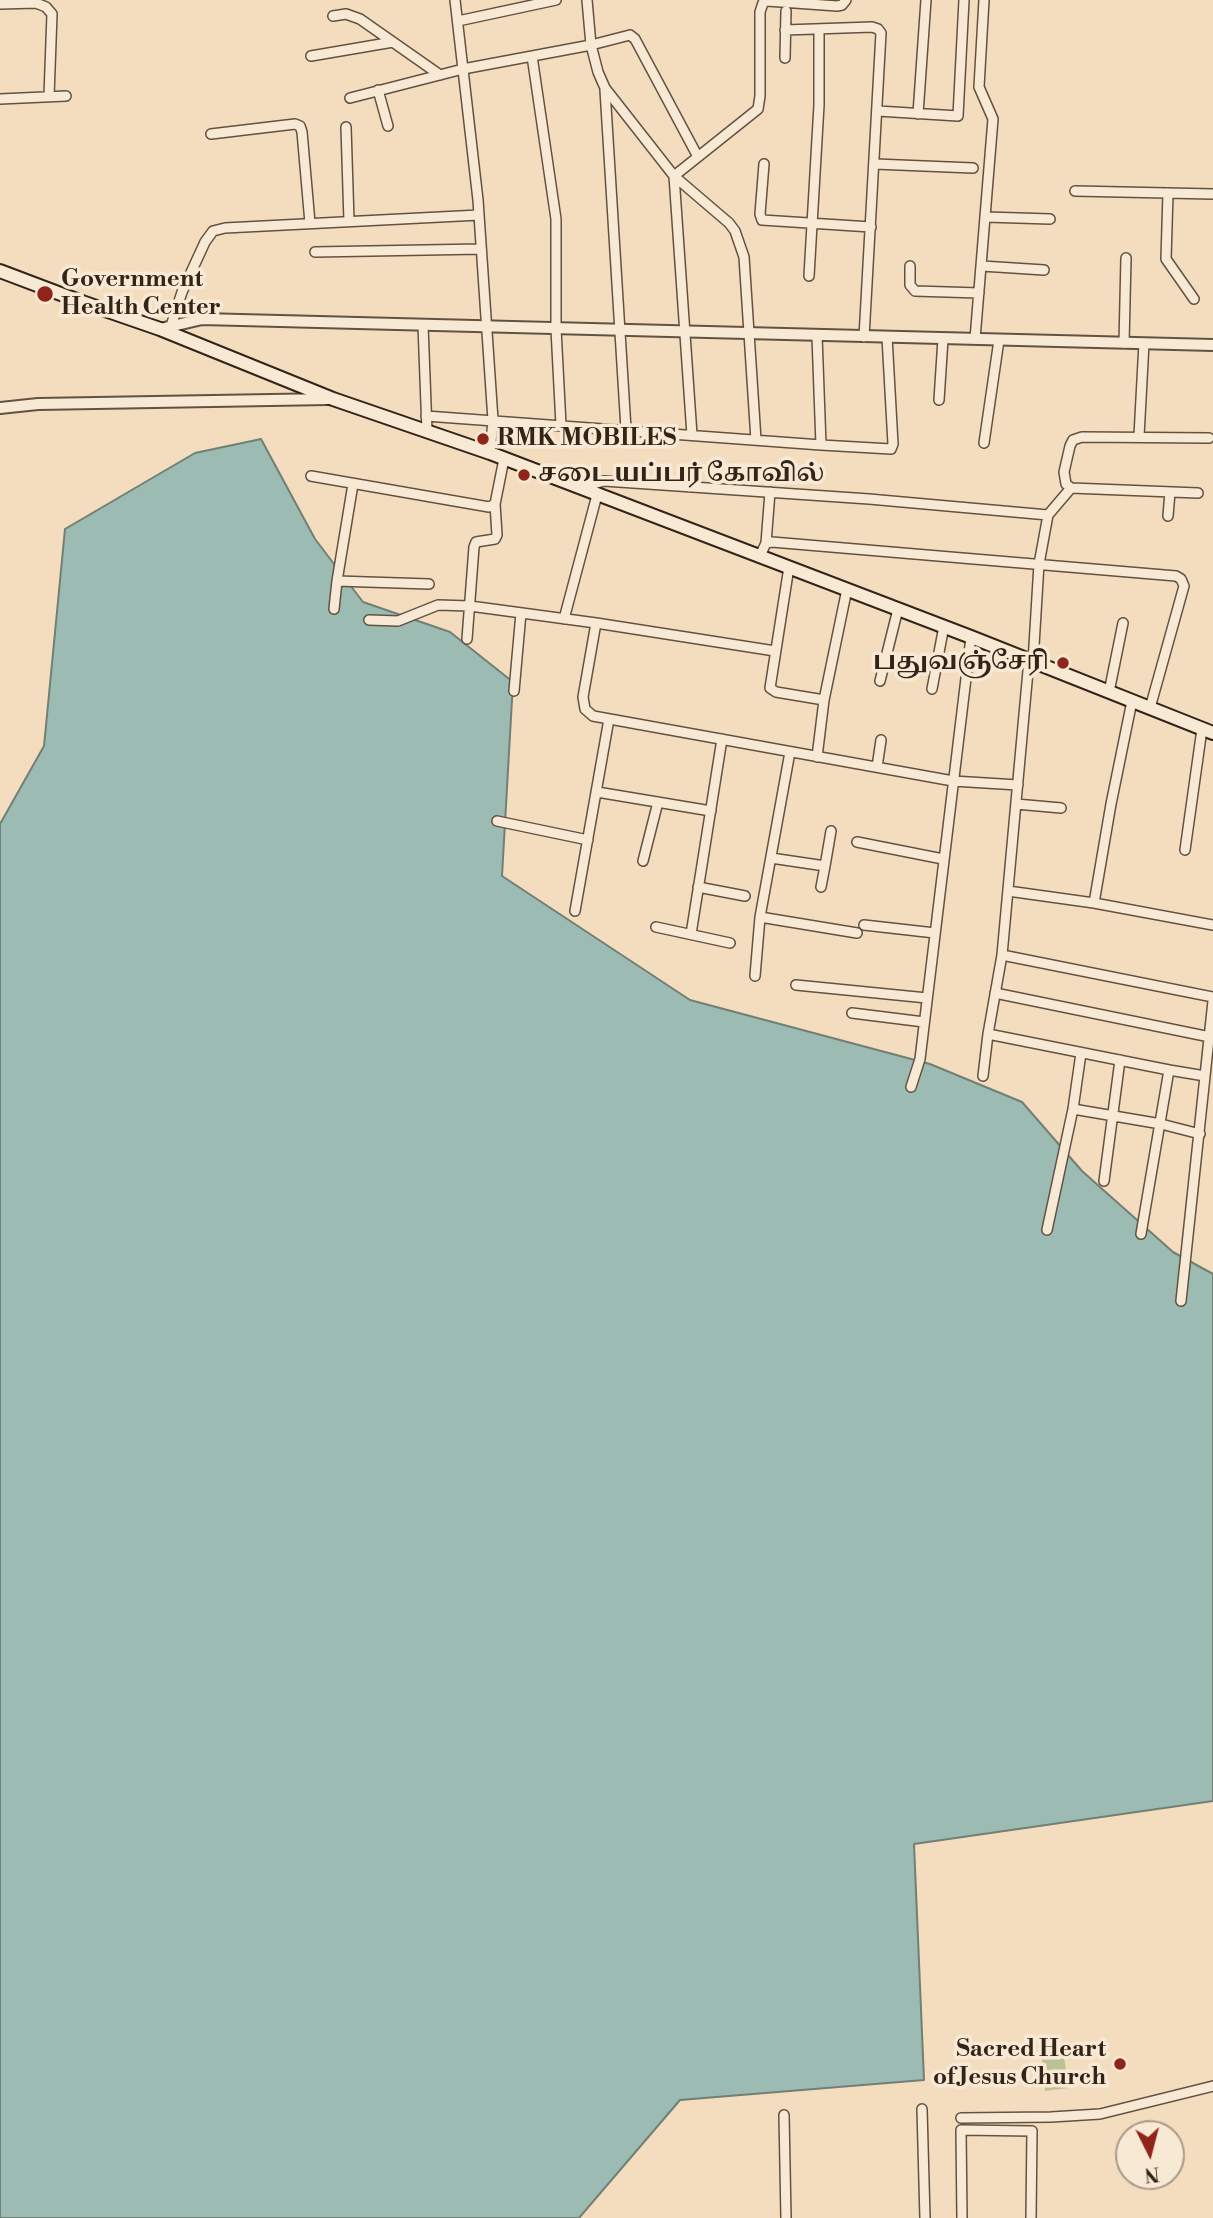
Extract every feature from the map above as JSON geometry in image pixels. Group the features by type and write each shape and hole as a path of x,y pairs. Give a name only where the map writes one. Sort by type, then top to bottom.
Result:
{"main road":[{"path":"0,271 82,302 165,327 333,399 490,453 944,626 1207,731"}],"street":[{"path":"455,0 479,215 492,420 490,453"},
{"path":"458,21 556,0"},
{"path":"587,0 592,45 605,88 674,176 735,231 744,257 756,440"},
{"path":"674,176 758,109 760,12 763,2 837,6 846,0"},
{"path":"918,114 926,0"},
{"path":"878,111 958,116 964,0"},
{"path":"975,339 993,119 979,87 984,0"},
{"path":"0,4 36,4 52,14 49,96"},
{"path":"785,58 786,11"},
{"path":"333,16 346,13 360,19 440,75"},
{"path":"808,276 819,106 820,29"},
{"path":"785,30 878,29 882,38 864,337"},
{"path":"349,98 463,69 592,45 630,35 635,39 698,157"},
{"path":"311,56 393,42"},
{"path":"532,57 556,219 556,328 561,425"},
{"path":"605,88 625,429"},
{"path":"378,90 388,126"},
{"path":"0,99 66,96"},
{"path":"211,134 295,124 300,126 310,223"},
{"path":"346,127 349,221"},
{"path":"764,164 760,214 762,220 871,227"},
{"path":"875,164 973,168"},
{"path":"674,176 692,435"},
{"path":"1074,191 1213,194"},
{"path":"1168,193 1166,259 1194,299"},
{"path":"165,327 205,242 214,231 225,228 479,215"},
{"path":"986,217 1050,219"},
{"path":"314,252 481,249"},
{"path":"1124,343 1126,258"},
{"path":"910,266 910,285 915,291 979,293"},
{"path":"982,266 1044,270"},
{"path":"165,327 202,319 1213,345"},
{"path":"423,325 427,431"},
{"path":"817,335 821,445"},
{"path":"426,416 891,449 893,444 887,337"},
{"path":"939,400 943,339"},
{"path":"984,443 999,340"},
{"path":"1139,436 1144,343"},
{"path":"0,408 38,404 333,399"},
{"path":"1071,488 1064,477 1073,440 1082,437 1139,436 1209,438"},
{"path":"467,639 474,547 477,542 495,539 497,535 495,504 504,459"},
{"path":"311,476 485,507 495,504"},
{"path":"578,488 604,481 1048,515"},
{"path":"334,609 354,484"},
{"path":"1071,488 1198,493"},
{"path":"983,1076 1002,955 1039,564 1048,515 1071,488"},
{"path":"760,556 766,543 770,492"},
{"path":"1168,516 1170,492"},
{"path":"564,619 597,495"},
{"path":"766,543 1175,576 1181,579 1185,586 1150,708"},
{"path":"789,567 770,682 772,691 824,700"},
{"path":"337,581 429,584"},
{"path":"817,757 824,700 847,589"},
{"path":"369,621 398,621 438,605 470,606 775,651"},
{"path":"880,681 898,609"},
{"path":"514,691 521,613"},
{"path":"596,623 583,697 585,709 593,716 953,781 1018,785"},
{"path":"1109,692 1123,623"},
{"path":"932,689 944,626"},
{"path":"911,1087 920,1059 971,637"},
{"path":"1094,903 1132,701"},
{"path":"575,911 609,719"},
{"path":"1185,850 1207,731"},
{"path":"691,934 722,740"},
{"path":"877,767 881,740"},
{"path":"755,976 760,917 790,752"},
{"path":"597,792 711,811"},
{"path":"643,861 658,802"},
{"path":"1016,804 1061,808"},
{"path":"497,821 588,841"},
{"path":"821,887 831,831"},
{"path":"857,842 943,859"},
{"path":"771,858 825,866"},
{"path":"698,887 745,896"},
{"path":"1008,891 1094,903 1213,925"},
{"path":"760,917 861,929 935,933"},
{"path":"656,927 730,943"},
{"path":"1002,955 1213,999 1181,1301"},
{"path":"796,985 927,998"},
{"path":"995,993 1210,1037"},
{"path":"852,1013 924,1022"},
{"path":"988,1034 1206,1076"},
{"path":"1047,1230 1073,1108 1081,1053"},
{"path":"1104,1181 1120,1060"},
{"path":"1142,1234 1169,1070"},
{"path":"1073,1108 1200,1134"},
{"path":"961,2118 1100,2114 1213,2086"},
{"path":"922,2109 925,2218"},
{"path":"783,2115 786,2218"},
{"path":"1026,2131 1027,2118"},
{"path":"962,2218 961,2130 1032,2131 1031,2218"}],"green space":[{"path":"1063,2048 1068,2088 1045,2091 1041,2051"}],"water":[{"path":"261,439 315,539 363,602 450,632 513,682 502,876 690,1000 930,1064 1022,1102 1082,1171 1173,1252 1213,1274 1213,1801 914,1844 924,2080 680,2100 579,2218 0,2218 0,824 44,746 65,529 195,453"}],"place":[{"name":"Government Health Center","path":"45,294"},
{"name":"RMK MOBILES","path":"483,439"},
{"name":"சடையப்பர் கோவில்","path":"524,475"},
{"name":"பதுவஞ்சேரி","path":"1063,663"},
{"name":"Sacred Heart of Jesus Church","path":"1120,2064"}]}
